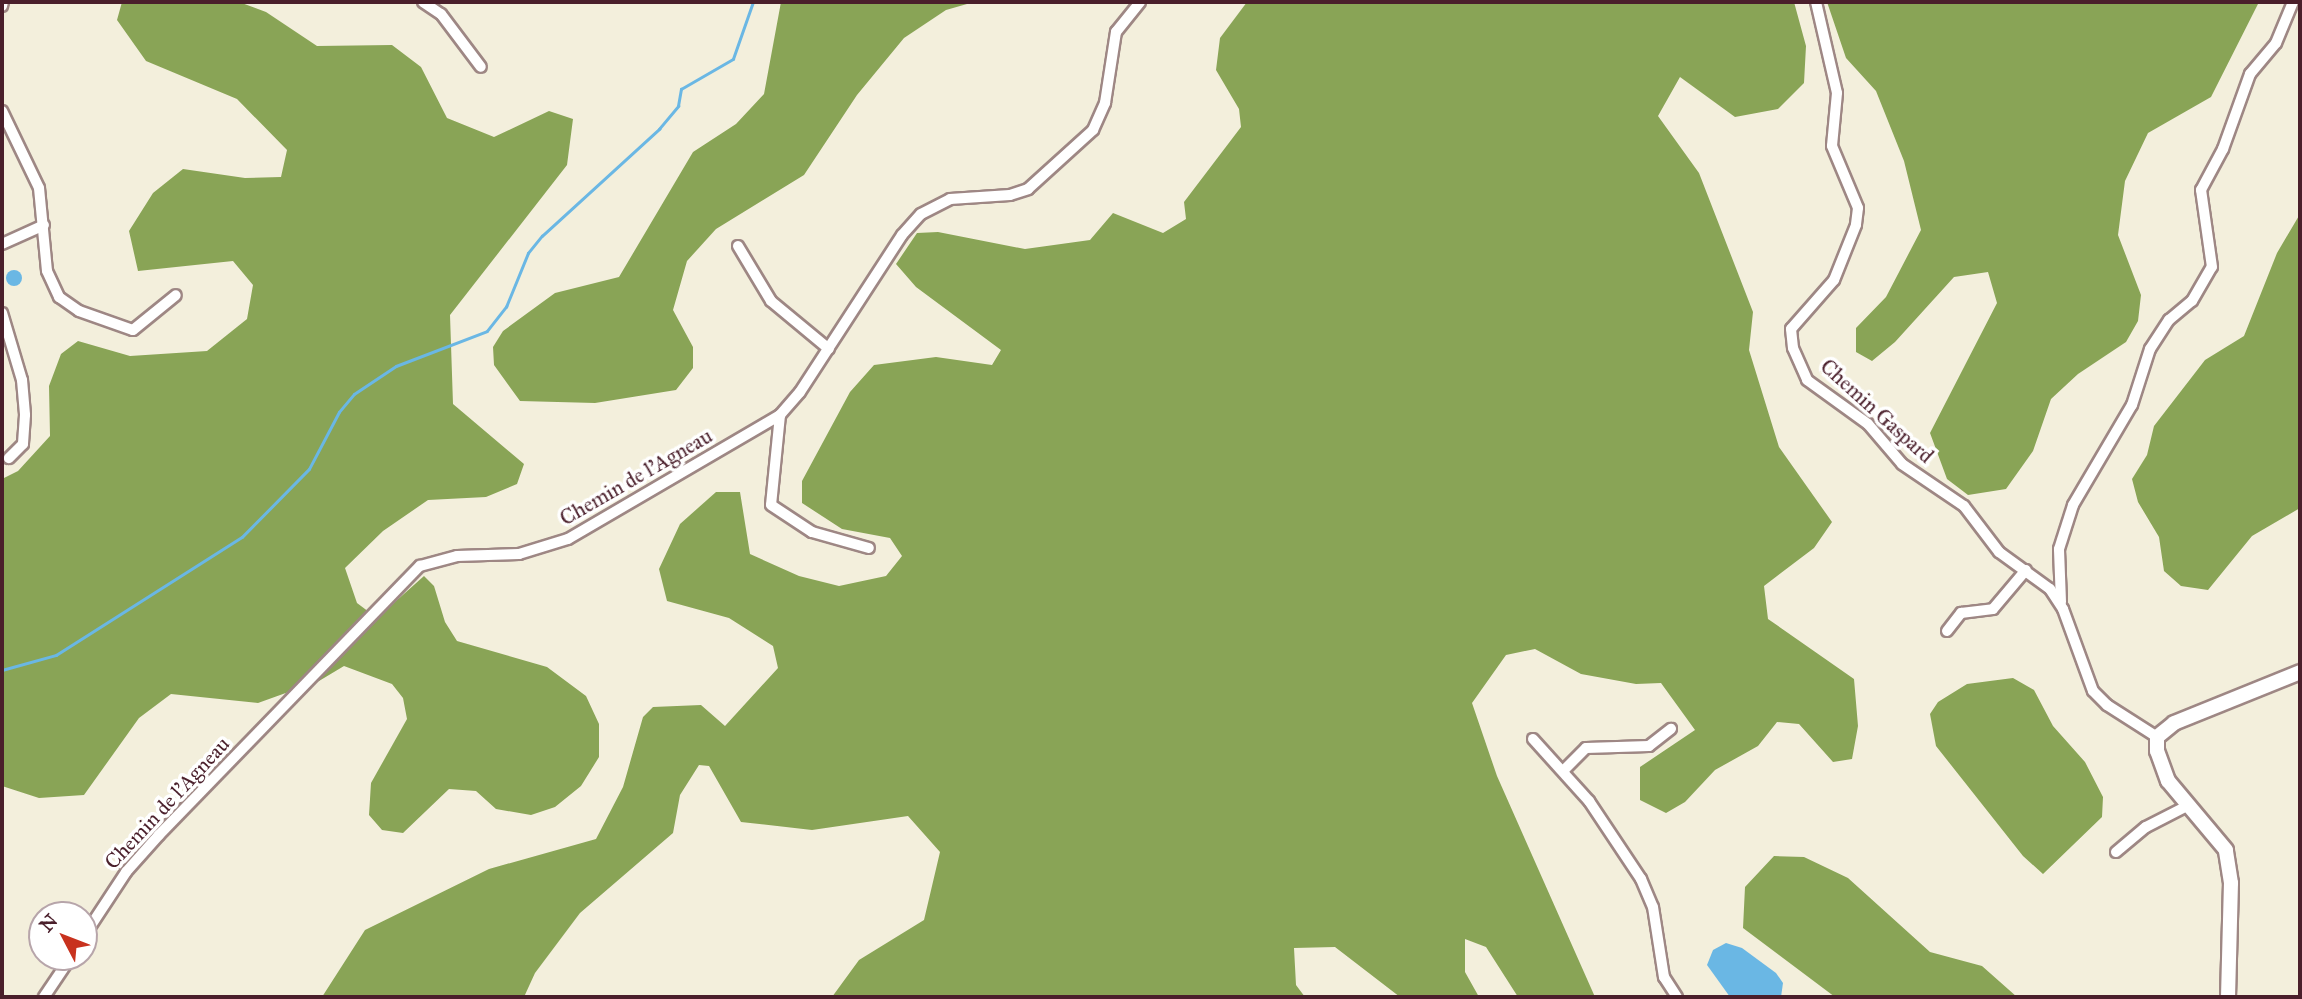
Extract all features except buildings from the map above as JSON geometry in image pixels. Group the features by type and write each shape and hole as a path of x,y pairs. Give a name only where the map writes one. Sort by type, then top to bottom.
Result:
{"main road":[{"path":"2228,997 2231,883 2226,850 2161,765 2157,737 2174,723 2300,672"}],"street":[{"path":"424,2 440,14 481,67"},
{"name":"Chemin de l’Agneau","path":"98,915 126,872 159,835 420,566 457,556 519,554 568,539 780,415 829,349 902,234 921,214 950,199 1010,195 1028,189 1087,137 1103,112 1116,32 1140,2"},
{"name":"Chemin Gaspard","path":"1816,2 1837,93 1832,146 1858,208 1857,225 1834,280 1791,329 1793,348 1807,380 1868,424 1902,464 1964,506 1999,552 2050,589 2063,609 2093,691 2107,705 2157,737"},
{"path":"2063,609 2059,549 2073,505 2132,405 2150,348 2169,320 2192,301 2212,267 2201,190 2224,149 2250,74 2276,43 2292,2"},
{"path":"2,111 39,188 47,271 59,298 79,312 133,330 176,295"},
{"path":"2,244 44,225"},
{"path":"738,246 771,301 829,349"},
{"path":"2,313 23,380 25,415 23,444 9,458"},
{"path":"780,415 771,505 812,533 869,548"},
{"path":"1947,631 1962,613 1993,609 2026,570"},
{"path":"1564,770 1586,748 1650,746 1671,729"},
{"path":"1533,739 1564,770 1601,817 1650,895 1664,977 1677,997"},
{"path":"2116,852 2146,827 2189,805"},
{"path":"44,997 62,971"}],"green space":[{"path":"122,2 239,2 266,12 317,46 392,45 421,67 447,118 494,137 549,111 573,119 567,165 450,315 453,404 524,464 517,484 486,497 428,500 383,531 345,568 357,603 377,618 424,576 434,586 445,622 457,641 547,667 586,696 599,724 599,757 581,786 555,807 531,815 496,809 476,791 449,789 403,833 382,830 369,815 371,783 407,719 403,698 392,684 344,666 319,681 258,703 171,694 139,718 84,795 39,798 2,786 2,479 18,471 50,436 49,386 61,354 78,341 130,356 207,351 247,319 253,285 233,261 138,271 129,231 153,193 183,169 245,178 281,177 287,150 237,99 146,61 117,20"},
{"path":"781,2 974,2 946,10 904,38 857,95 804,175 716,229 687,261 673,310 693,347 693,368 676,390 595,403 520,401 494,365 493,347 503,331 555,293 619,277 693,152 736,124 764,94"},
{"path":"1247,2 1794,2 1806,46 1804,83 1778,109 1735,117 1680,77 1658,116 1699,173 1753,312 1749,350 1779,447 1832,522 1814,548 1764,586 1768,619 1854,679 1858,726 1852,759 1833,762 1799,724 1777,722 1758,746 1715,770 1685,802 1666,813 1640,800 1640,767 1695,730 1661,683 1636,684 1581,674 1535,649 1506,655 1472,703 1497,776 1595,997 1518,997 1486,947 1465,939 1465,972 1479,997 1400,997 1335,947 1294,948 1296,985 1305,997 832,997 859,960 924,920 940,852 908,816 812,830 741,822 709,766 699,765 680,795 673,833 580,913 535,973 524,997 322,997 365,930 489,869 596,839 623,787 643,717 653,707 701,705 725,726 778,668 773,646 729,618 667,601 659,569 680,524 716,492 740,492 750,554 799,576 839,586 886,576 902,556 890,538 842,529 802,503 802,481 850,392 874,365 936,357 992,365 1001,350 916,287 896,264 917,233 938,232 1025,249 1090,240 1113,213 1163,233 1186,219 1184,202 1241,127 1239,109 1216,70 1220,38"},
{"path":"1827,2 2259,2 2211,97 2148,133 2125,181 2118,235 2141,295 2138,321 2126,342 2078,374 2051,399 2033,451 2006,489 1968,495 1947,479 1930,433 1997,303 1988,272 1954,277 1895,342 1872,361 1856,352 1856,328 1886,297 1921,230 1904,161 1876,91 1846,58"},
{"path":"2300,214 2300,508 2252,536 2208,590 2181,586 2164,571 2159,537 2138,502 2132,479 2147,455 2154,426 2205,360 2244,336 2277,253"},
{"path":"2013,678 2034,690 2053,726 2085,762 2103,797 2102,817 2043,874 2023,856 1936,746 1930,714 1938,702 1967,684"},
{"path":"1774,856 1804,857 1848,878 1930,952 1982,966 2017,997 1835,997 1743,928 1745,887"}],"water":[{"path":"11,270 17,270 22,278 20,284 11,286 6,281 6,275"},
{"path":"1726,943 1742,948 1776,973 1783,983 1781,997 1730,997 1707,965 1713,950"}],"waterway":[{"path":"2,670 56,655 242,537 309,469 339,412 354,394 396,366 487,331 506,307 528,253 542,236 659,129 678,106 681,89 733,59 753,2"}]}
